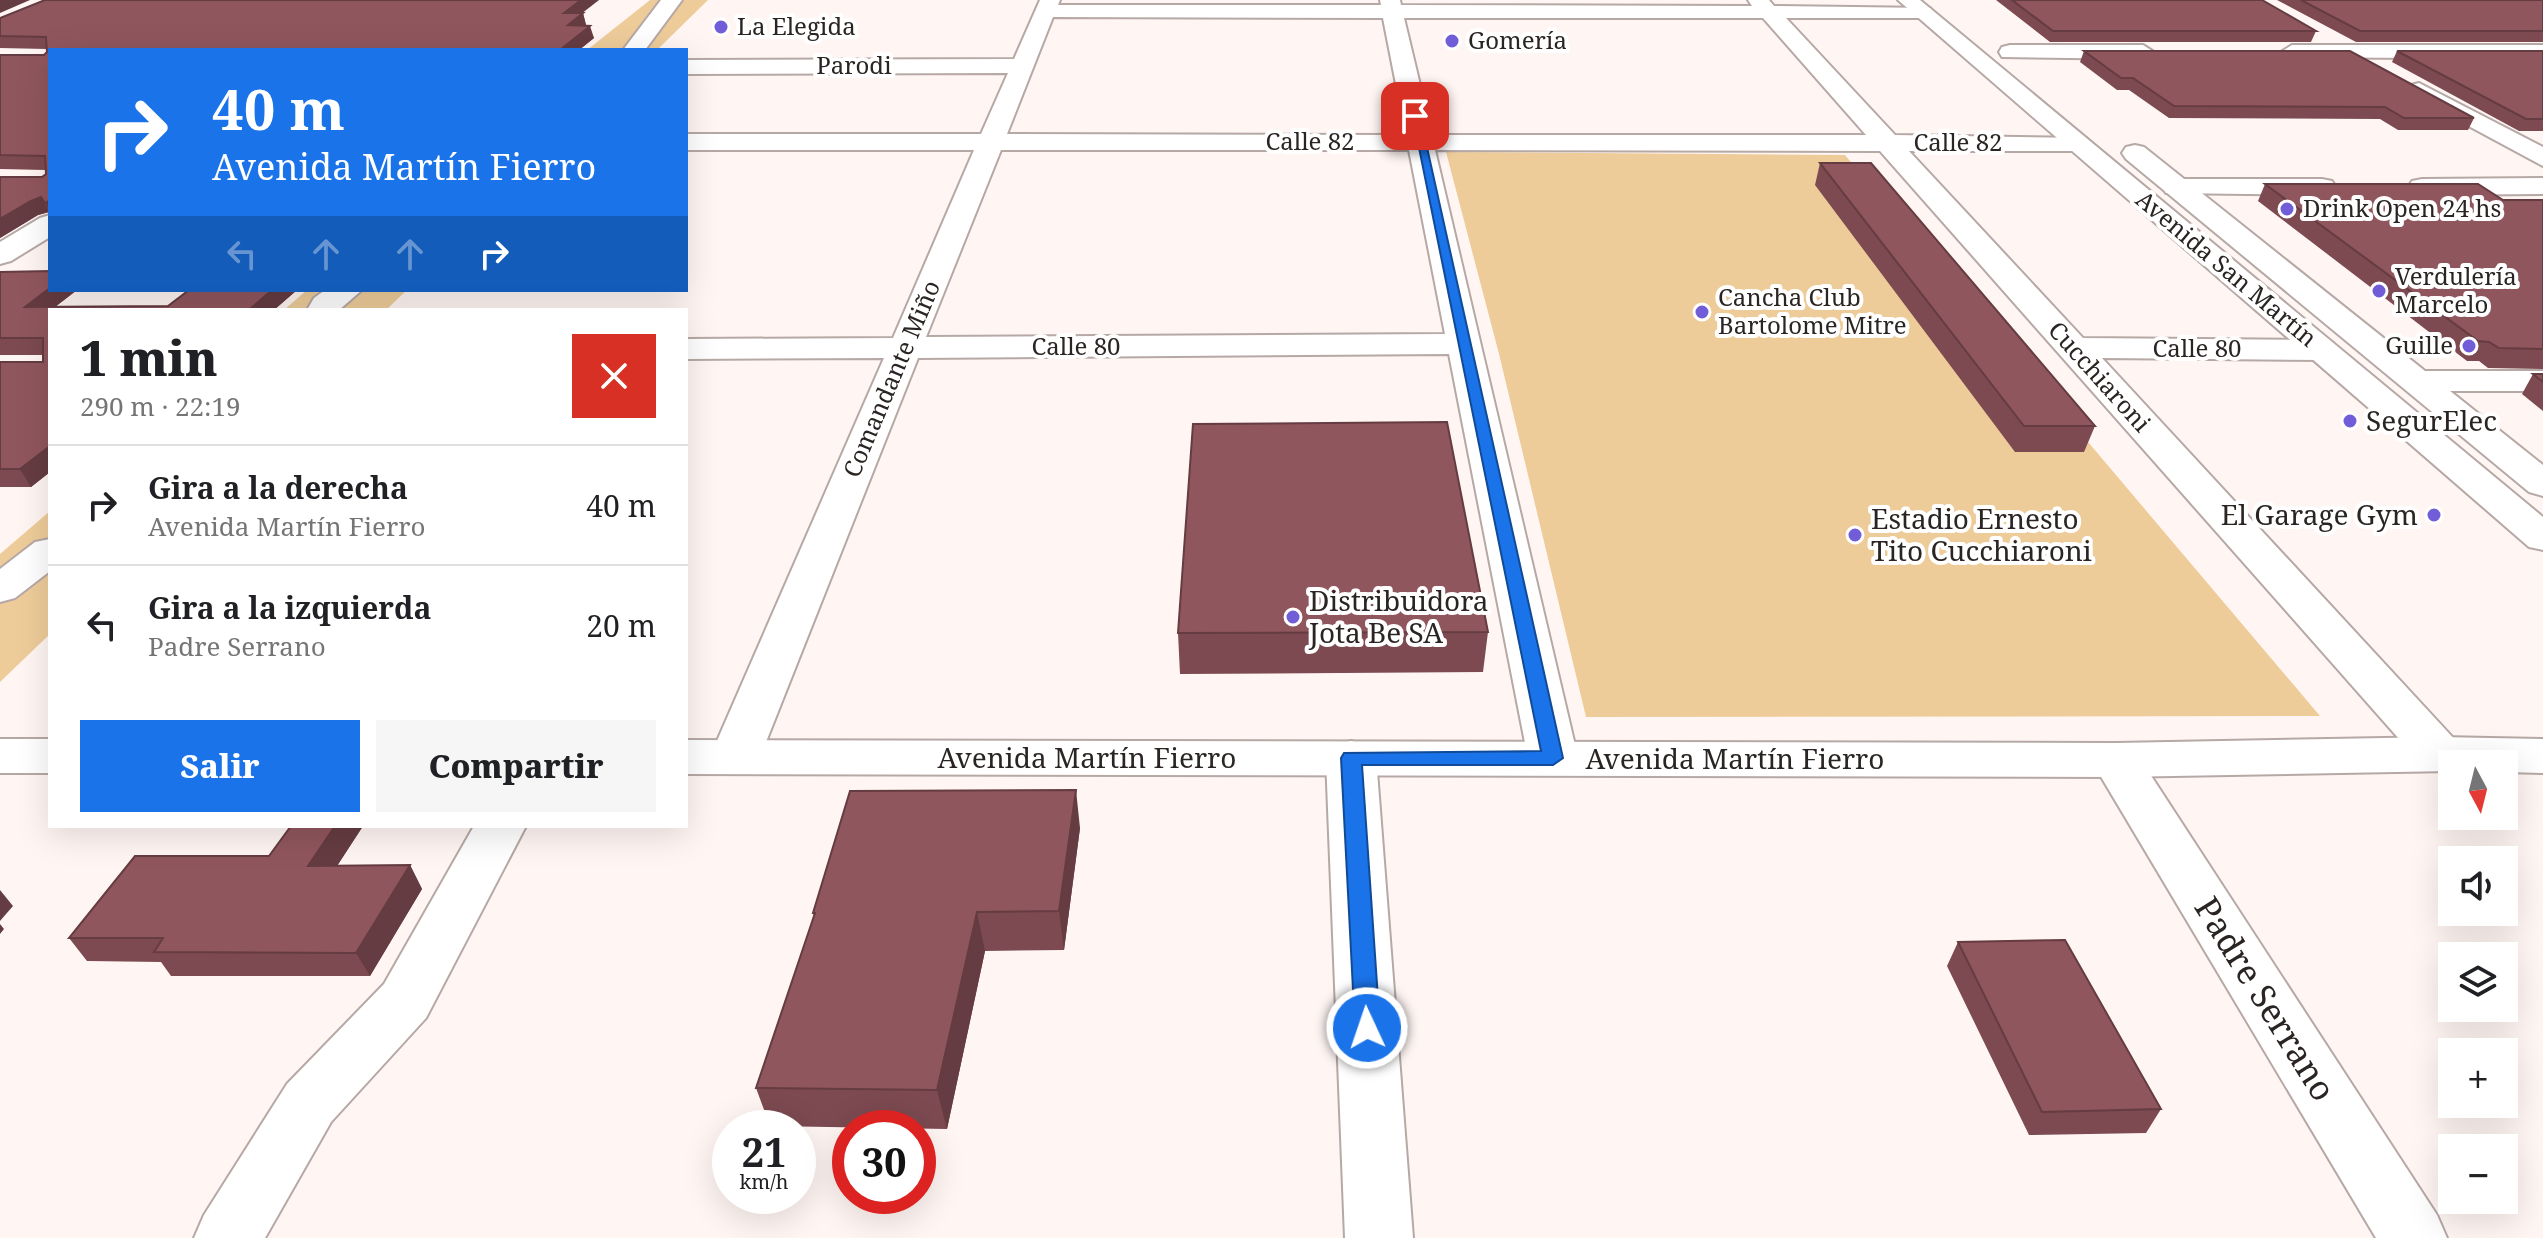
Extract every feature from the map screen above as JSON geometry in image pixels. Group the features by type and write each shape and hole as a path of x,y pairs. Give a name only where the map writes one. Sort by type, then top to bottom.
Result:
{"street":[{"path":"636,48 672,0"},
{"path":"1047,6 1925,4"},
{"name":"Avenida San Martín","path":"1925,4 2010,52 2083,130 2321,350 2543,538"},
{"name":"Avenida San Martín","path":"1925,4 2083,130"},
{"name":"Comandante Miño","path":"735,757 1047,6"},
{"path":"1391,6 1553,758"},
{"name":"Cucchiaroni","path":"1763,6 2438,752"},
{"path":"2310,30 2543,158"},
{"path":"2010,52 2165,52"},
{"path":"2273,52 2543,52"},
{"name":"Parodi","path":"688,67 1022,66"},
{"name":"Calle 82","path":"688,142 1886,142 2083,130"},
{"name":"Avenida San Martín","path":"2114,136 2543,484"},
{"path":"2399,187 2543,186"},
{"path":"2176,187 2351,187"},
{"path":"0,255 48,225"},
{"name":"Calle 80","path":"688,349 1465,344"},
{"name":"Calle 80","path":"2073,348 2321,350"},
{"path":"2416,381 2543,381"},
{"path":"0,620 27,569"},
{"name":"Avenida Martín Fierro","path":"688,757 2116,760 2438,754"},
{"path":"0,756 48,756"},
{"name":"Avenida Martín Fierro","path":"2518,756 2543,756"},
{"path":"1351,758 1379,1238"},
{"name":"Padre Serrano","path":"2116,760 2413,1238"},
{"path":"228,1238 309,1103 405,1001 499,828"}],"shaded area":[{"path":"650,0 708,0 659,48 590,48"},
{"name":"Estadio Ernesto Tito Cucchiaroni","path":"1446,152 1845,155 2320,716 1586,717 1499,354"},
{"path":"305,292 405,292 388,308 286,308"},
{"path":"48,513 48,636 0,682 0,554"}],"building":[{"path":"45,0 581,0 564,13 583,13 568,25 590,26 562,48 48,48 48,201 45,203 41,197 0,219 0,177 42,177 46,174 45,156 0,155 0,55 44,55 47,52 46,37 0,36 0,18"},
{"path":"2012,0 2262,0 2316,31 2053,31"},
{"path":"2301,0 2543,0 2543,31 2360,31"},
{"path":"2084,51 2350,51 2474,118 2404,118 2385,107 2174,106 2133,78 2121,78"},
{"path":"2397,51 2543,51 2543,119 2526,119"},
{"path":"1820,163 1871,163 2095,426 2024,426"},
{"path":"2265,184 2478,184 2503,200 2543,200 2543,349 2499,348 2489,342 2478,341"},
{"path":"48,271 48,290 25,307 168,306 186,292 270,292 251,308 48,308 48,448 20,469 0,469 0,362 43,362 43,338 0,338 0,272"},
{"path":"1447,422 1488,632 1178,633 1193,424"},
{"path":"1076,790 1059,911 977,912 937,1090 756,1088 815,913 850,791"},
{"path":"290,828 334,828 308,866 410,865 356,953 154,952 163,938 69,938 135,856 269,856"},
{"path":"2065,940 2161,1109 2042,1112 1958,942"}],"place":[{"name":"La Elegida","path":"721,27"},
{"name":"Gomería","path":"1452,41"},
{"name":"Drink Open 24 hs","path":"2287,209"},
{"name":"Verdulería Marcelo","path":"2379,291"},
{"name":"Cancha Club Bartolome Mitre","path":"1702,312"},
{"name":"Guille","path":"2469,346"},
{"name":"SegurElec","path":"2350,421"},
{"name":"El Garage Gym","path":"2434,515"},
{"name":"Estadio Ernesto Tito Cucchiaroni","path":"1855,535"},
{"name":"Distribuidora Jota Be SA","path":"1293,617"}],"route":[{"path":"1367,1028 1351,758 1553,758 1415,116"}]}
